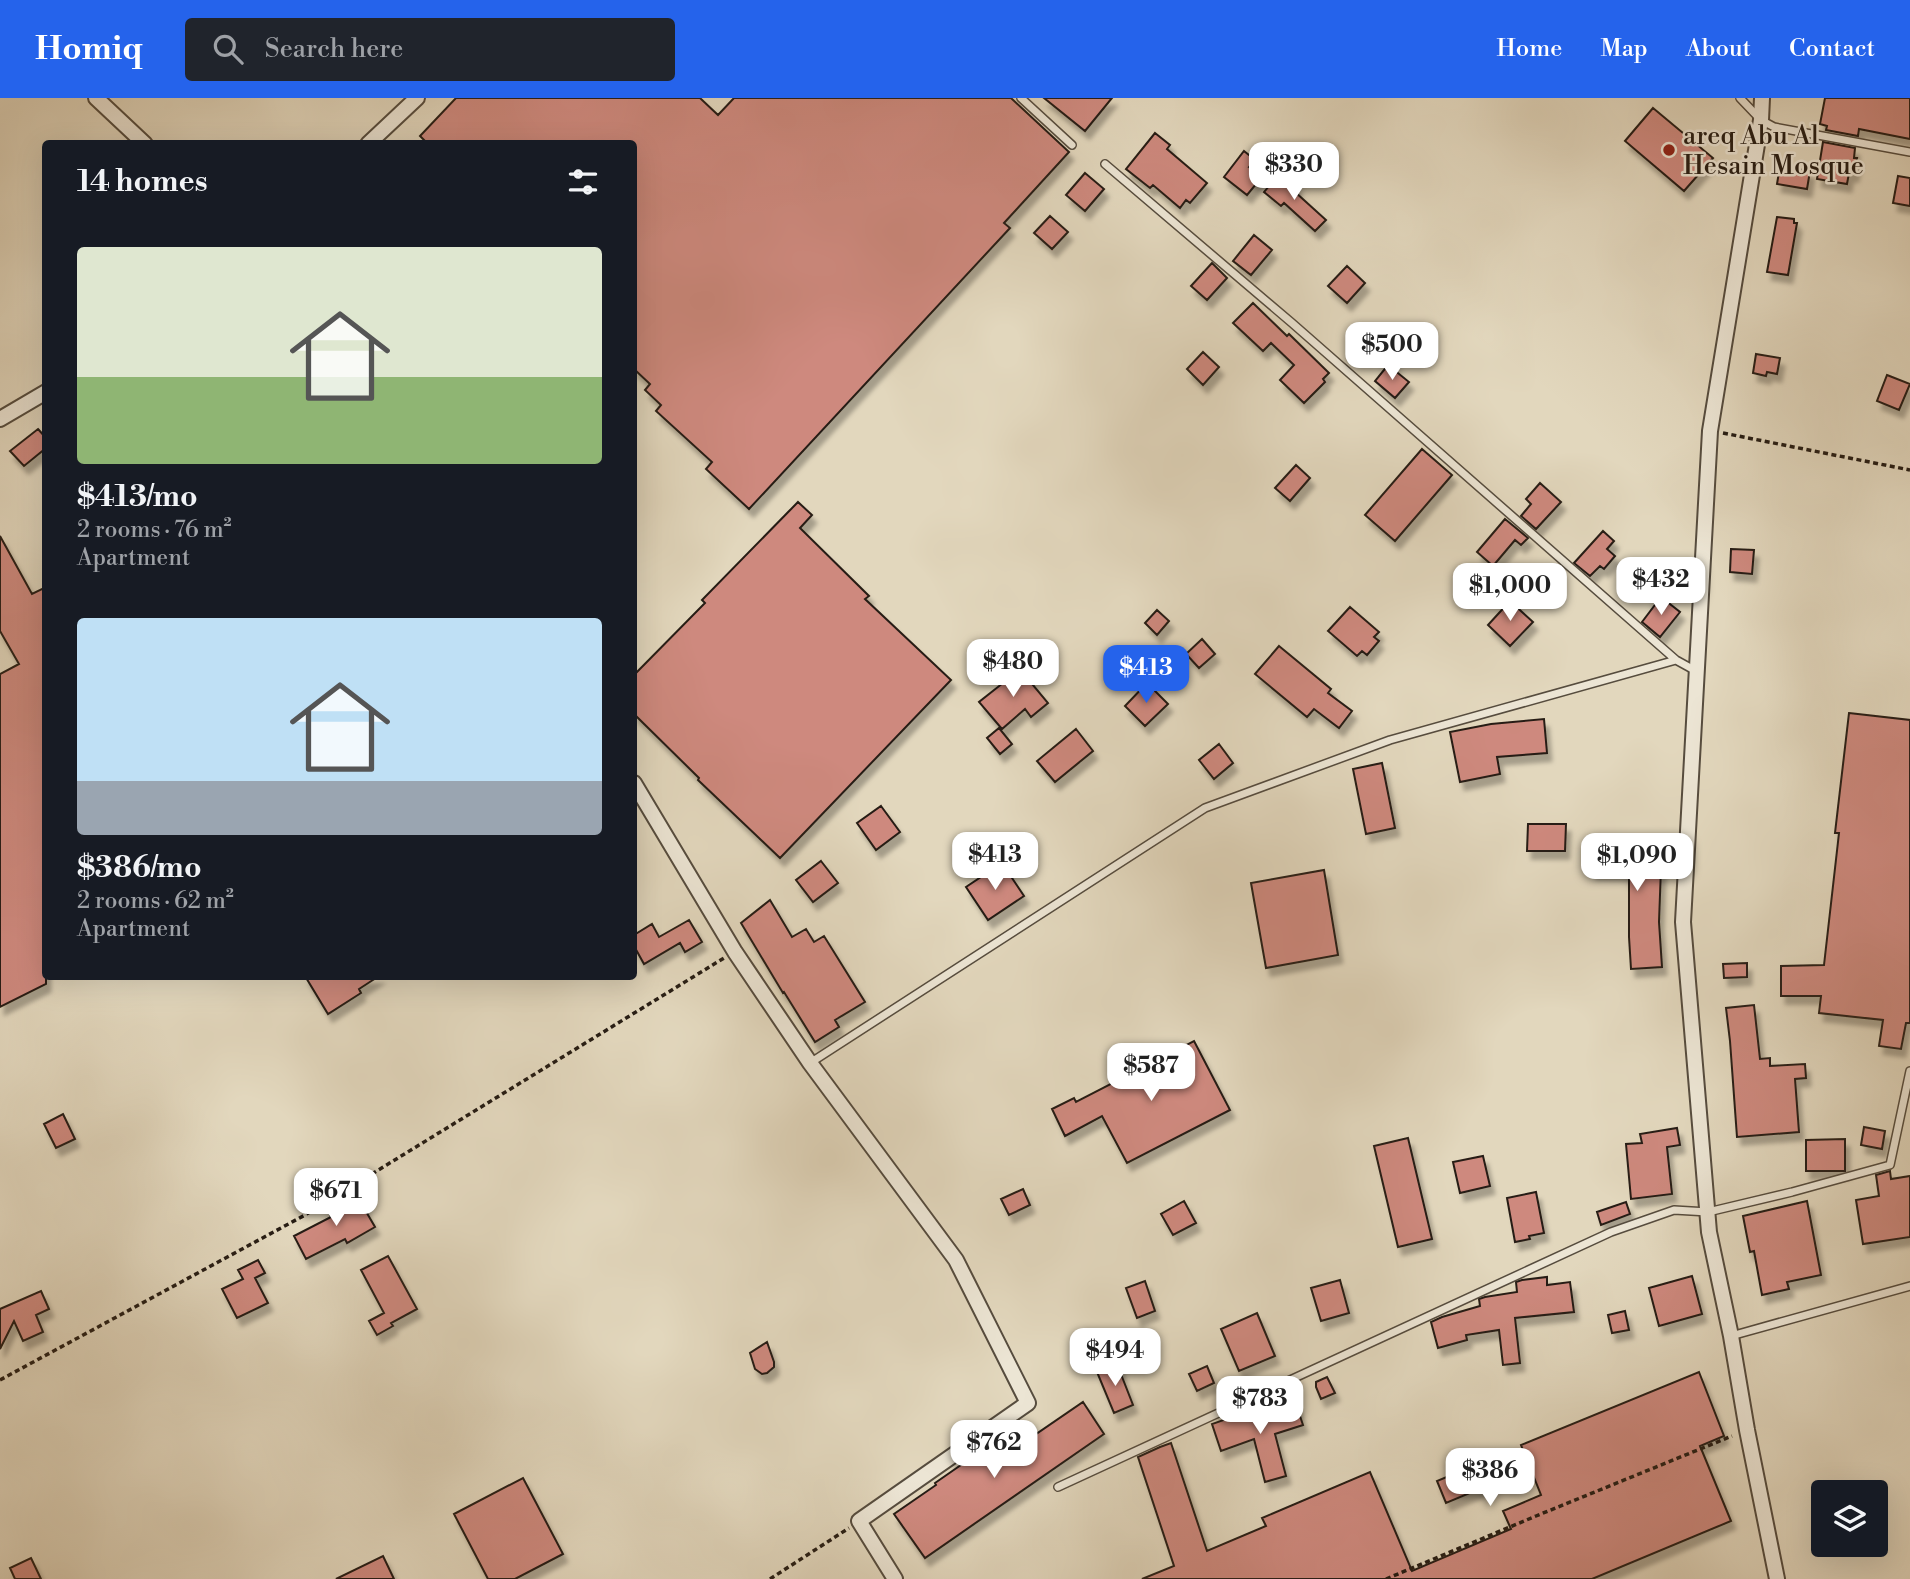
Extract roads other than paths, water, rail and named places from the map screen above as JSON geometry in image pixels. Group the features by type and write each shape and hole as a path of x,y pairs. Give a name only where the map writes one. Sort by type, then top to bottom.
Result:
{"street":[{"path":"96,98 141,140"},
{"path":"372,140 417,98"},
{"path":"1762,98 1761,120 1710,431 1683,922 1709,1232 1777,1579"},
{"path":"0,419 42,394"},
{"path":"637,788 735,952 810,1063 956,1260 1028,1403 859,1521 895,1579"}],"lane":[{"path":"1021,98 1072,145"},
{"path":"1741,98 1761,120 1774,127 1910,152"},
{"path":"1105,164 1292,323 1676,660 1696,671"},
{"path":"810,1063 1205,808 1390,740 1676,660"},
{"path":"1058,1487 1611,1232 1674,1210 1707,1212 1890,1165 1910,1072"},
{"path":"1731,1336 1910,1286"}],"place":[{"name":"areq Abu Al Hesain Mosque","path":"1669,150"}]}
